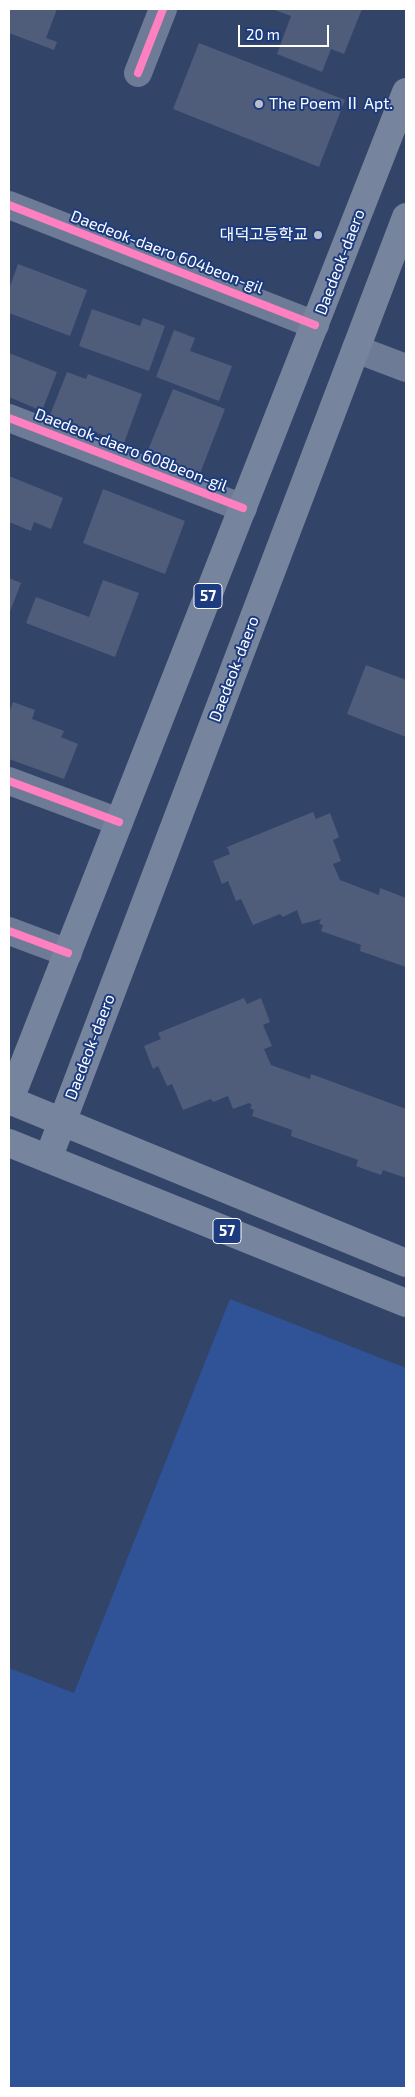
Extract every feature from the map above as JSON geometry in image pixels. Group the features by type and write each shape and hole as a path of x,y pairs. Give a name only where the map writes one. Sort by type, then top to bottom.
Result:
{"main road":[{"name":"Daedeok-daero","path":"406,92 9,1101 62,1121 406,1263"},
{"name":"Daedeok-daero","path":"48,1159 406,217"},
{"name":"57","path":"9,1143 406,1303"}],"street":[{"path":"138,73 163,9"},
{"name":"Daedeok-daero 604beon-gil","path":"9,206 315,325"},
{"path":"356,349 406,368"},
{"name":"Daedeok-daero 608beon-gil","path":"9,418 242,508"},
{"path":"9,781 119,822"},
{"path":"9,931 68,953"}],"shaded area":[{"path":"230,1299 406,1368 406,2088 9,2088 9,1668 74,1693"}],"building":[{"path":"9,9 57,9 46,38 57,42 54,50 9,33"},
{"path":"272,9 362,9 344,54 331,49 322,72 277,54 291,16"},
{"name":"The Poem Ⅱ Apt.","path":"199,43 345,100 319,167 173,109"},
{"path":"18,264 87,290 70,336 9,313 9,289"},
{"path":"92,309 140,326 143,318 165,326 149,371 79,346"},
{"path":"174,330 195,338 190,351 232,366 219,401 156,377"},
{"path":"9,353 57,372 42,411 9,397"},
{"path":"67,372 86,379 88,374 142,394 124,443 50,415"},
{"path":"173,389 225,409 199,476 146,455"},
{"path":"9,476 63,498 51,529 34,522 31,531 9,522"},
{"path":"103,489 185,521 165,574 83,543"},
{"path":"9,578 21,583 9,614"},
{"path":"103,580 139,593 115,657 26,623 36,597 89,617"},
{"path":"366,665 406,680 406,737 347,714"},
{"path":"13,702 35,710 32,719 64,731 61,737 78,744 64,779 9,759 9,713"},
{"path":"313,812 316,819 330,813 339,837 333,840 341,861 333,864 340,880 379,895 380,888 406,898 406,967 360,951 361,945 321,931 323,925 319,924 321,919 302,924 297,910 283,917 280,914 253,925 241,899 236,901 228,881 222,884 213,861 230,854 227,847"},
{"path":"244,998 247,1004 261,998 270,1022 263,1025 272,1046 264,1049 271,1065 310,1079 311,1074 406,1109 406,1178 383,1170 381,1175 356,1166 358,1160 291,1136 292,1130 252,1116 254,1110 250,1108 252,1105 249,1103 233,1109 228,1096 213,1102 211,1099 183,1110 172,1084 167,1086 158,1066 153,1069 144,1046 161,1039 158,1033"}],"cycle path":[{"path":"138,73 163,9"},
{"path":"9,205 315,325"},
{"path":"9,418 243,508"},
{"path":"9,781 119,822"},
{"path":"9,931 68,953"}],"place":[{"name":"The Poem Ⅱ Apt.","path":"259,104"},
{"name":"대덕고등학교","path":"318,235"}]}
